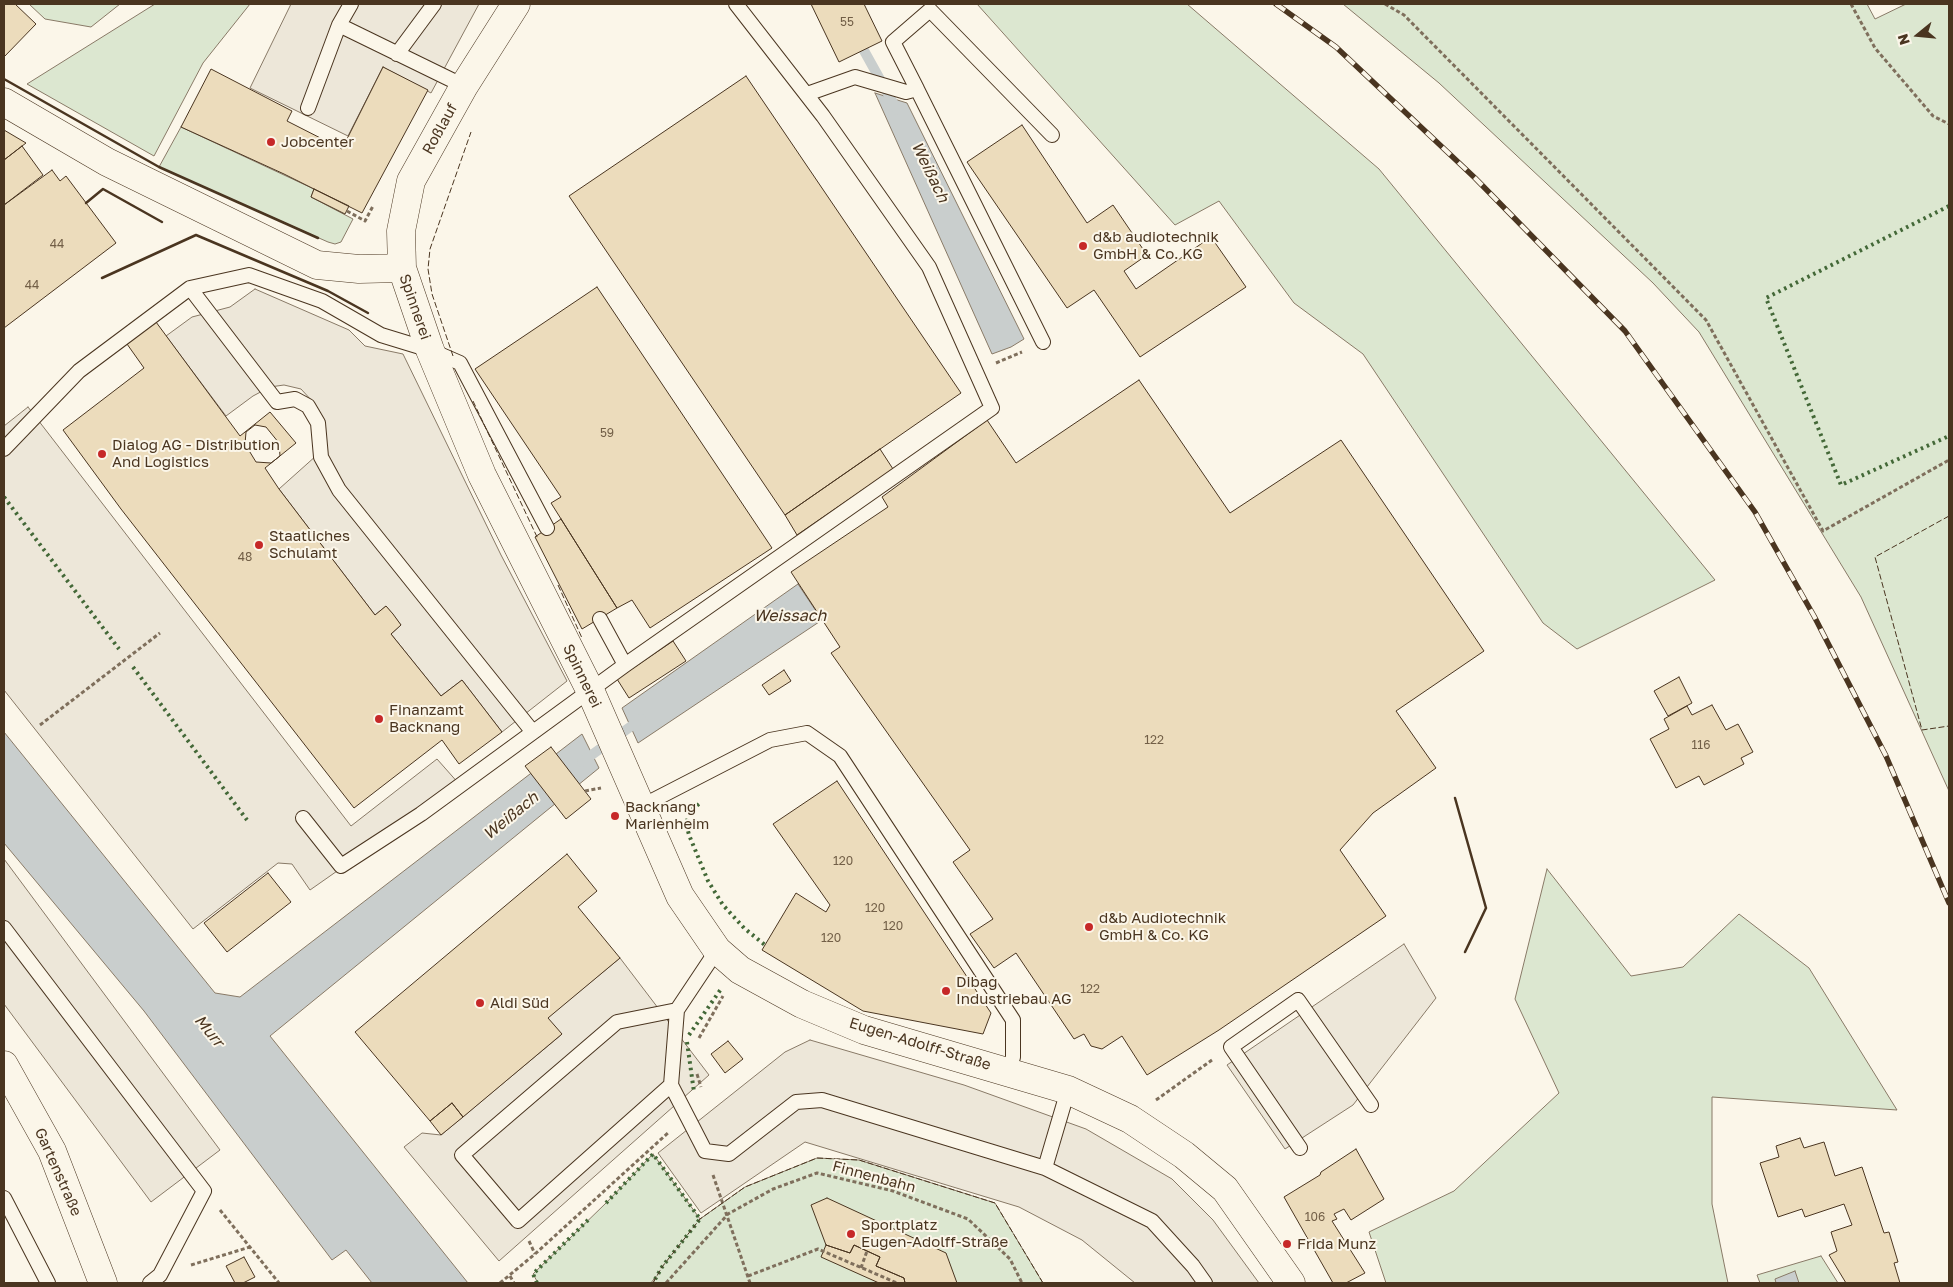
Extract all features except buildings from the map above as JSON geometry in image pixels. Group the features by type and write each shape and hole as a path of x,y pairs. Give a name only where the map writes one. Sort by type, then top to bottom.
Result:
{"street":[{"name":"Roßlauf","path":"402,268 402,231 411,181 464,86 516,4"},
{"name":"Spinnerei","path":"4,102 106,162 317,265 359,269 402,268 430,350 482,475 590,690 601,716"},
{"name":"Eugen-Adolff-Straße","path":"601,716 680,896 717,950 740,970 802,1004 864,1030 1009,1071 1068,1090 1130,1119 1184,1155 1225,1189 1291,1283"},
{"name":"Gartenstraße","path":"4,1065 52,1151 103,1283"}],"lane":[{"path":"308,108 339,25 351,4"},
{"path":"398,54 434,4"},
{"path":"303,818 341,866 421,814 532,731 992,408 930,267 807,94 736,4"},
{"path":"1042,342 911,91 893,42 930,10 1052,135"},
{"path":"339,25 464,86"},
{"path":"807,94 855,77 911,91"},
{"path":"4,449 78,371 190,288 249,275 322,301 380,342 430,350 460,363 548,528"},
{"path":"190,288 277,402 295,400 308,406 318,423 321,457 339,490 532,731"},
{"path":"600,618 625,665"},
{"path":"642,806 770,740 807,733 840,756 1013,1020 1013,1057 1009,1071"},
{"path":"4,928 204,1191 155,1279"},
{"path":"717,950 677,1010 671,1085 705,1151 729,1154 796,1102 822,1100 1045,1168 1152,1221 1193,1266 1205,1283"},
{"path":"1300,1148 1231,1047 1298,1000 1371,1105"},
{"path":"671,1085 518,1221 462,1155 617,1022 677,1010"},
{"path":"1045,1168 1068,1090"},
{"path":"4,1198 48,1283"}],"path":[{"path":"1385,4 1404,15 1706,320 1823,531 1949,460"},
{"path":"1851,4 1875,48 1933,116 1949,124"},
{"path":"40,725 160,633"},
{"path":"1130,1119 1231,1047"},
{"path":"705,1151 750,1283"},
{"name":"Finnenbahn","path":"666,1283 728,1214 773,1189 817,1173 894,1191 968,1219 1010,1259 1022,1283"},
{"path":"204,1191 280,1283"},
{"path":"155,1279 250,1247"},
{"path":"748,1276 818,1249 897,1283"},
{"path":"861,1268 867,1251"},
{"path":"500,1283 510,1276 514,1283"}],"green space":[{"path":"29,4 120,4 91,27 45,19"},
{"path":"155,4 250,4 203,63 154,156 27,84"},
{"path":"977,4 1187,4 1379,169 1715,580 1577,649 1543,623 1363,354 1294,303 1219,201 1175,225"},
{"path":"1343,4 1867,4 1875,19 1906,4 1949,4 1949,791 1861,597 1699,332 1653,283 1439,83"},
{"path":"181,127 314,189 311,197 353,219 341,242 335,244 328,242 159,167"},
{"path":"1547,869 1631,976 1683,967 1739,914 1809,968 1897,1110 1712,1097 1712,1204 1728,1283 1386,1283 1369,1232 1454,1191 1559,1093 1515,999"},
{"name":"Sportplatz Eugen-Adolff-Straße","path":"653,1154 700,1219 745,1187 817,1158 859,1160 995,1203 1043,1283 653,1283 656,1276 651,1283 538,1283 533,1274"},
{"path":"1821,1256 1838,1283 1760,1283 1757,1275"}],"shaded area":[{"path":"291,4 479,4 431,93 383,67 348,136 250,88"},
{"path":"255,289 349,330 365,346 403,354 501,555 567,681 502,732 462,680 441,696 391,634 401,625 386,606 375,615 279,489 317,455 313,402 301,389 284,385 270,387 253,396 226,416 166,336 192,317 230,307"},
{"path":"28,407 351,826 437,759 460,785 310,890 292,864 278,863 193,929 4,690 4,426"},
{"path":"4,859 220,1150 151,1202 4,1004"},
{"path":"1404,944 1436,998 1353,1105 1285,1149 1227,1065"},
{"path":"620,958 709,1075 499,1261 404,1147 422,1133 441,1135 561,1035 547,1018"},
{"path":"810,1040 964,1085 1086,1129 1172,1179 1213,1220 1259,1283 1135,1283 1082,1240 1019,1207 805,1142 701,1213 658,1153 785,1052"}],"water":[{"name":"Weissach","path":"875,93 907,103 1024,339 1011,347 992,354"},
{"name":"Weissach","path":"798,584 822,620 638,743 622,708"},
{"name":"Murr","path":"4,732 215,993 240,997 582,734 599,768 270,1036 468,1283 372,1283 346,1250 332,1260 144,1011 4,843"},
{"path":"1795,1271 1799,1283 1776,1283 1775,1279"}],"waterway":[{"name":"Weißach","path":"857,38 897,110"},
{"name":"Weißach","path":"582,762 641,719"}],"railway":[{"path":"1276,4 1336,47 1475,178 1625,331 1755,512 1814,616 1886,756 1949,903"}],"hedge":[{"path":"1949,206 1766,298 1841,485 1949,436"},
{"path":"4,497 119,649"},
{"path":"133,667 247,820"},
{"path":"699,804 691,810 686,823 708,881 723,905 744,928 765,945"},
{"path":"689,1035 721,989"},
{"path":"687,1042 694,1092"},
{"path":"606,1203 653,1154 700,1219 662,1267 653,1283"},
{"path":"537,1283 533,1274 588,1220"}],"fence":[{"path":"453,356 432,294 428,269 430,249 471,132"},
{"path":"102,278 196,235 328,291 368,313"},
{"path":"473,401 538,539"},
{"path":"1949,516 1875,557 1922,730 1949,726"},
{"path":"558,585 582,638"},
{"path":"653,1283 662,1267 700,1219 745,1187 817,1158 859,1160 995,1203 1043,1283"}],"wall":[{"path":"4,79 159,167 318,238"},
{"path":"86,203 103,189 162,222"},
{"path":"102,278 196,235 328,291 368,313"},
{"path":"1455,798 1486,908 1465,952"}],"place":[{"name":"Jobcenter","path":"271,142"},
{"name":"d&b audiotechnik GmbH & Co. KG","path":"1083,246"},
{"name":"Dialog AG - Distribution And Logistics","path":"102,454"},
{"name":"Staatliches Schulamt","path":"259,545"},
{"name":"Finanzamt Backnang","path":"379,719"},
{"name":"Backnang Marienheim","path":"615,816"},
{"name":"d&b Audiotechnik GmbH & Co. KG","path":"1089,927"},
{"name":"Dibag Industriebau AG","path":"946,991"},
{"name":"Aldi Süd","path":"480,1003"},
{"name":"Sportplatz Eugen-Adolff-Straße","path":"851,1234"},
{"name":"Frida Munz","path":"1287,1244"}]}
